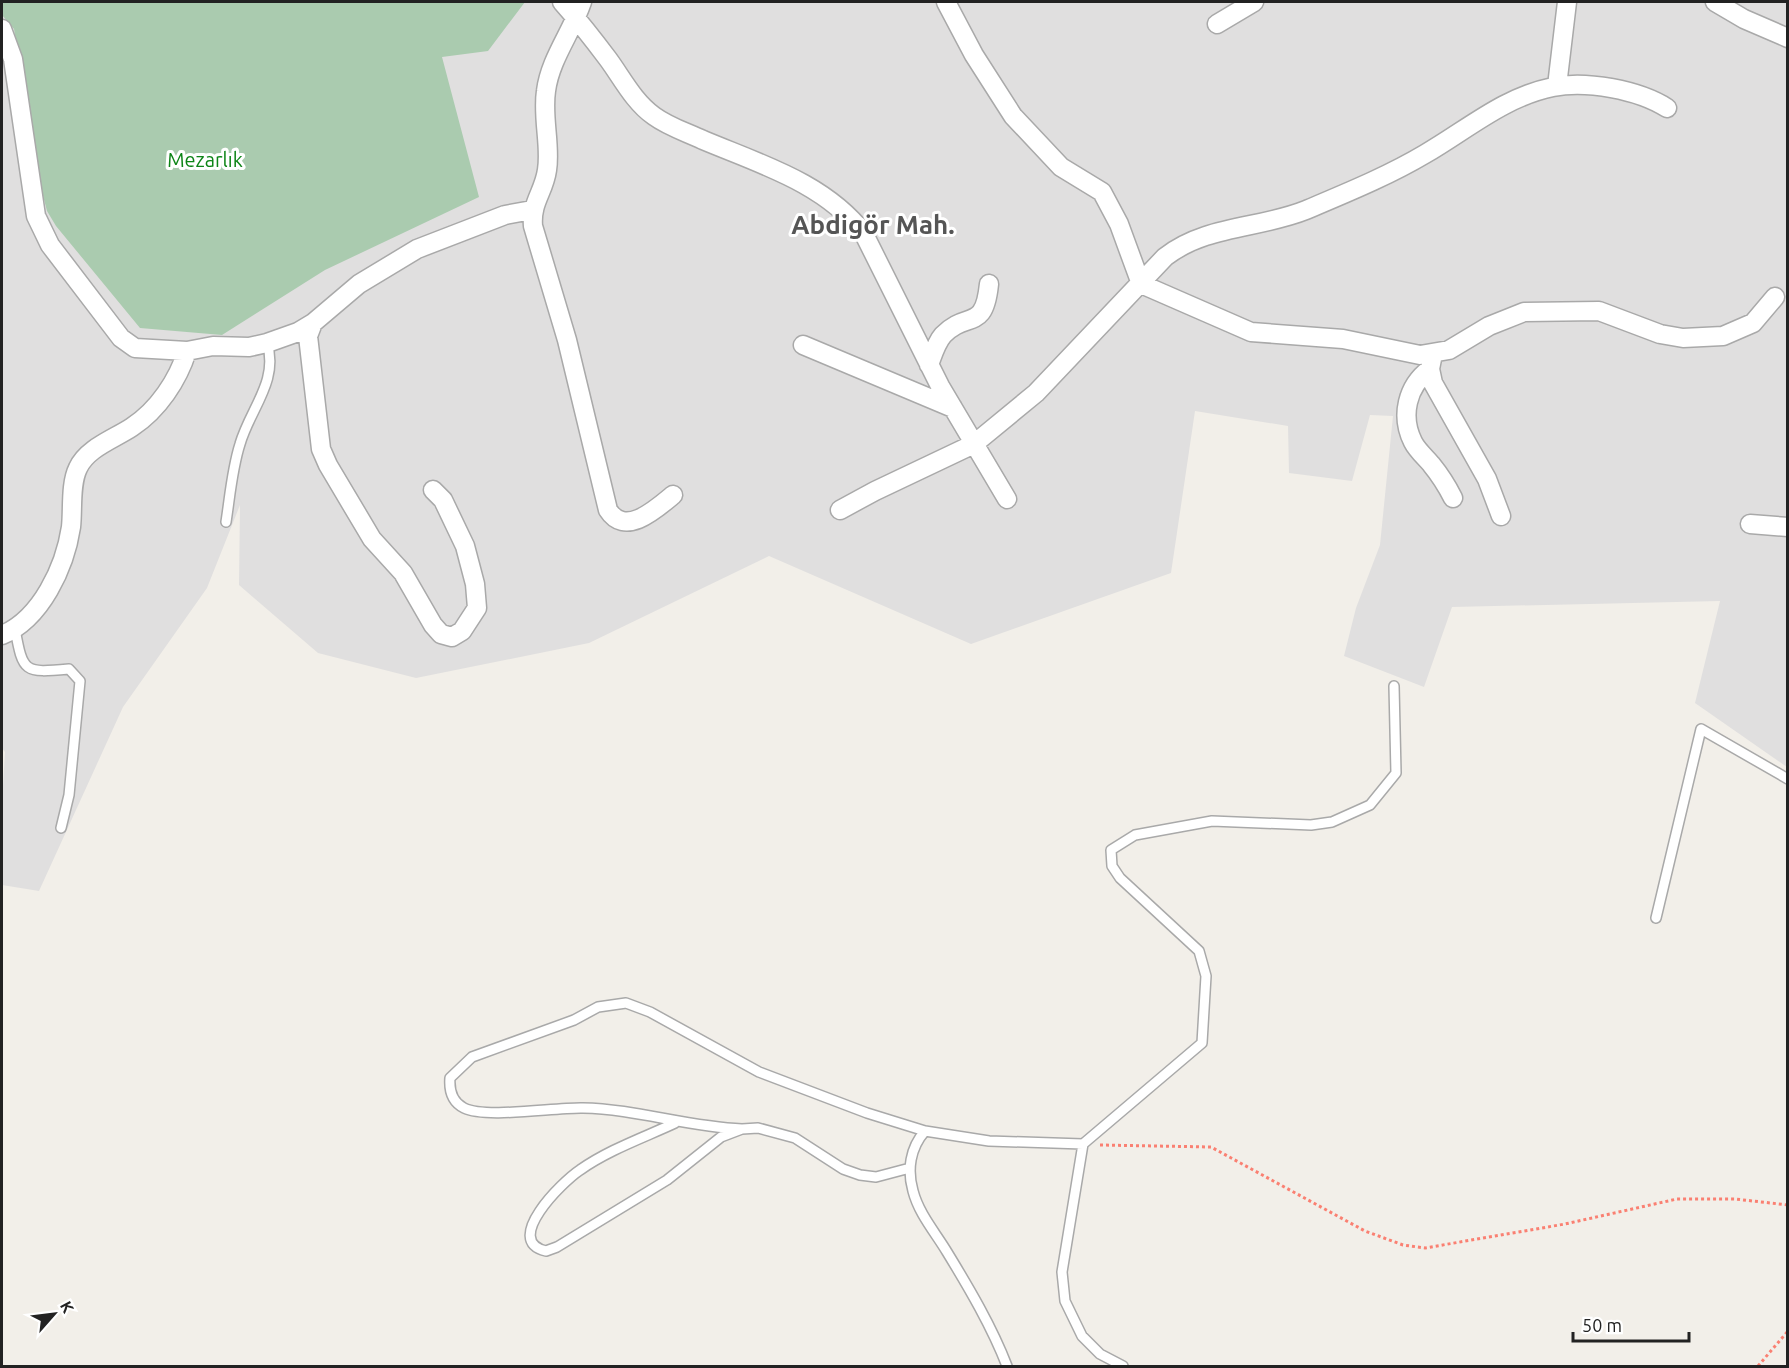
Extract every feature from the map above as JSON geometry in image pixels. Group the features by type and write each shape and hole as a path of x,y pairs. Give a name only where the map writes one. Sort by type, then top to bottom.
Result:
{"street":[{"path":"562,2 579,10 632,93 652,115 676,130 800,182 834,202 852,218 864,234 929,365 1007,499"},
{"path":"946,2 974,55 1012,117 1061,167 1102,192 1119,224 1141,284 1251,332 1343,339 1412,354 1432,361"},
{"path":"1217,24 1254,2"},
{"path":"1557,86 1567,2"},
{"path":"1715,2 1744,19 1788,38"},
{"path":"579,10 552,69 546,89 544,111 548,165 545,183 532,210 533,226 567,340 608,510 614,520 621,523 633,521 673,495"},
{"path":"2,29 13,59 36,216 50,245 121,338 135,348 187,351 213,346 249,347 267,343 298,332 313,323 359,284 408,254 505,215 532,210"},
{"path":"840,510 974,444 1036,393 1179,247 1200,237 1303,212 1423,155 1503,103 1533,91 1557,86 1599,87 1631,92 1652,99 1667,108"},
{"path":"929,365 935,348 944,335 981,315 987,305 989,284"},
{"path":"1454,498 1443,478 1413,443 1407,423 1408,396 1412,384 1432,361 1449,350 1497,323 1524,312 1599,311 1641,328 1683,339 1723,336 1753,323 1775,297"},
{"path":"313,323 308,336 316,419 321,448 328,465 372,539 403,573 433,626 441,634 452,637 462,632 477,608 475,584 465,546 443,500 433,490"},
{"path":"803,345 953,408"},
{"path":"8,632 44,596 64,556 77,469 94,450 146,416 180,373 187,351"},
{"path":"1432,361 1441,401 1487,478 1501,516"},
{"path":"1750,524 1788,527"}],"lane":[{"path":"226,522 240,443 269,376 271,356 267,343"},
{"path":"8,632 26,666 42,672 69,669 80,681 69,795 61,828"},
{"path":"1123,1366 1100,1354 1082,1336 1065,1301 1062,1272 1083,1144 1202,1043 1206,976 1198,951 1120,878 1112,866 1112,850 1135,835 1212,821 1311,825 1332,822 1370,805 1396,773 1394,686"},
{"path":"1656,918 1701,729 1788,779"},
{"path":"910,1168 876,1177 860,1175 843,1169 795,1138 758,1128 742,1129 675,1122 584,1107 489,1112 465,1109 454,1100 449,1090 450,1078 472,1057 574,1020 598,1007 626,1003 650,1012 759,1071 867,1113 925,1131 989,1141 1083,1144"},
{"path":"675,1122 580,1170 559,1190 530,1226 528,1236 532,1244 546,1251 557,1247 667,1180 721,1137 742,1129"},
{"path":"925,1131 916,1141 910,1168 913,1192 920,1209 966,1284 1007,1366"}],"path":[{"path":"1083,1144 1211,1147 1365,1231 1403,1245 1425,1248 1565,1224 1677,1200 1736,1199 1788,1204"},
{"path":"1758,1366 1788,1331"}],"shaded area":[{"path":"2,2 1787,2 1787,767 1695,703 1720,601 1452,607 1424,687 1344,656 1356,608 1380,545 1393,416 1370,415 1352,481 1289,473 1288,426 1195,411 1171,573 971,644 769,556 589,643 416,678 318,653 239,585 240,505 207,588 123,707 39,891 2,885 2,802 5,752 2,748"}],"green space":[{"name":"Mezarlık","path":"2,2 525,2 488,51 442,57 479,197 325,270 222,335 140,328 56,226 47,211 40,184 14,29 2,15"}],"district":[{"name":"Abdigör Mah.","path":"873,224"}]}
